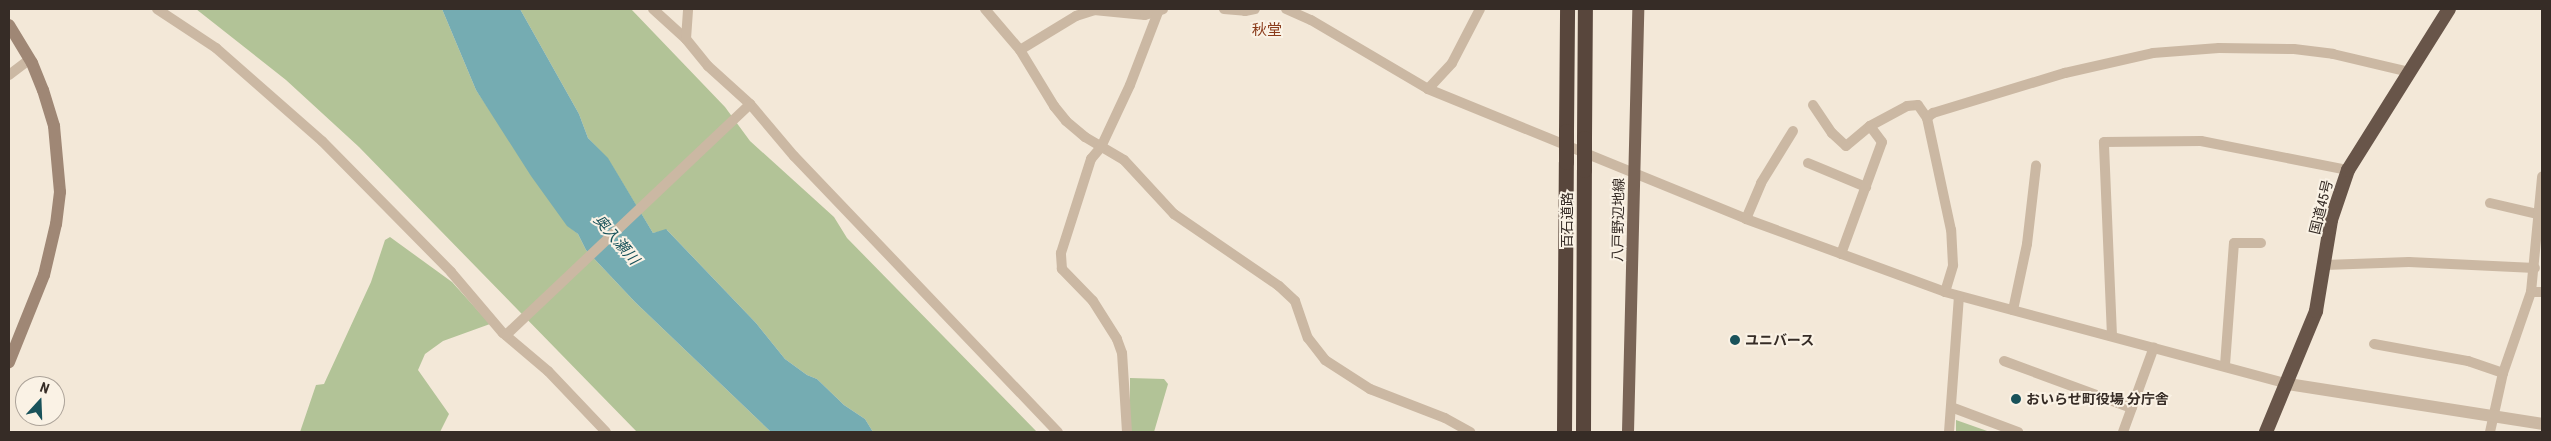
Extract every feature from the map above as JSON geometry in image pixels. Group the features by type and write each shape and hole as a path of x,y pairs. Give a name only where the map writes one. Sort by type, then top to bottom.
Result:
{"highway":[{"name":"百石道路","path":"1564,432 1567,9"},
{"name":"百石道路","path":"1583,432 1585,9"},
{"name":"国道45号","path":"2266,432 2288,384 2316,312 2332,220 2348,170 2450,9"}],"main road":[{"name":"八戸野辺地線","path":"1628,432 1638,9"},
{"path":"9,26 30,59 54,126 60,192 56,224 44,275 9,362"}],"street":[{"path":"157,9 216,48 334,153 606,432"},
{"path":"653,9 686,39 708,66 1058,432"},
{"path":"686,39 688,9"},
{"path":"985,9 1020,50 1054,106 1079,132 1124,160 1174,214 1285,291 1301,310 1308,338 1325,360 1370,389 1445,418 1470,432"},
{"path":"1224,9 1255,9"},
{"path":"1286,9 1311,20 1428,89 1634,175 1746,219 1946,292 2154,348 2225,365 2288,384 2542,424"},
{"path":"1428,89 1452,63 1480,9"},
{"path":"1020,50 1076,16 1094,10 1133,15 1161,10"},
{"path":"1127,432 1122,353 1118,339 1093,301 1062,269 1066,234 1092,159 1101,147 1139,65 1161,10"},
{"path":"1927,118 1982,96 2153,53 2219,48 2294,49 2333,54 2410,72"},
{"path":"9,75 30,59"},
{"path":"1813,105 1832,133 1846,146 1870,126 1913,104 1918,105 1927,118 1951,230 1953,266 1946,292"},
{"path":"510,333 747,106"},
{"path":"1841,254 1882,142 1870,126"},
{"path":"1746,219 1761,183 1793,131"},
{"path":"2112,336 2104,142 2201,141 2348,170"},
{"path":"1808,164 1866,187"},
{"path":"2013,310 2027,244 2036,166"},
{"path":"2490,432 2503,373 2531,292 2535,268 2537,214 2542,177"},
{"path":"2490,203 2537,214"},
{"path":"2225,365 2234,243 2261,243"},
{"path":"2325,265 2409,262 2535,268"},
{"path":"2531,292 2542,292"},
{"path":"1949,432 1959,296"},
{"path":"2374,344 2468,361 2503,373"},
{"path":"2123,432 2154,348"},
{"path":"2004,361 2132,408"},
{"path":"1951,407 2018,432"}],"green space":[{"path":"196,9 442,9 476,90 567,225 578,234 586,250 635,302 771,432 637,432 359,147 286,80"},
{"path":"520,9 631,9 725,107 750,141 834,217 847,238 1037,432 873,432 865,419 844,405 817,379 807,375 785,359 756,323 667,230 653,233 608,159 588,138 579,114"},
{"path":"390,237 452,282 490,324 443,341 425,354 418,370 449,414 440,432 300,432 316,385 324,384 371,282 385,240"},
{"path":"1130,378 1164,379 1168,384 1154,432 1130,432"},
{"path":"1956,420 1990,432 1956,432"}],"water":[{"name":"奥入瀬川","path":"442,9 520,9 579,114 588,138 608,158 653,233 666,229 756,323 785,359 807,375 817,379 844,405 865,419 873,432 771,432 635,302 586,250 578,234 567,226 531,176 476,90"}],"place":[{"name":"ユニバース","path":"1735,340"},
{"name":"おいらせ町役場 分庁舎","path":"2016,399"}],"district":[{"name":"秋堂","path":"1267,31"}]}
